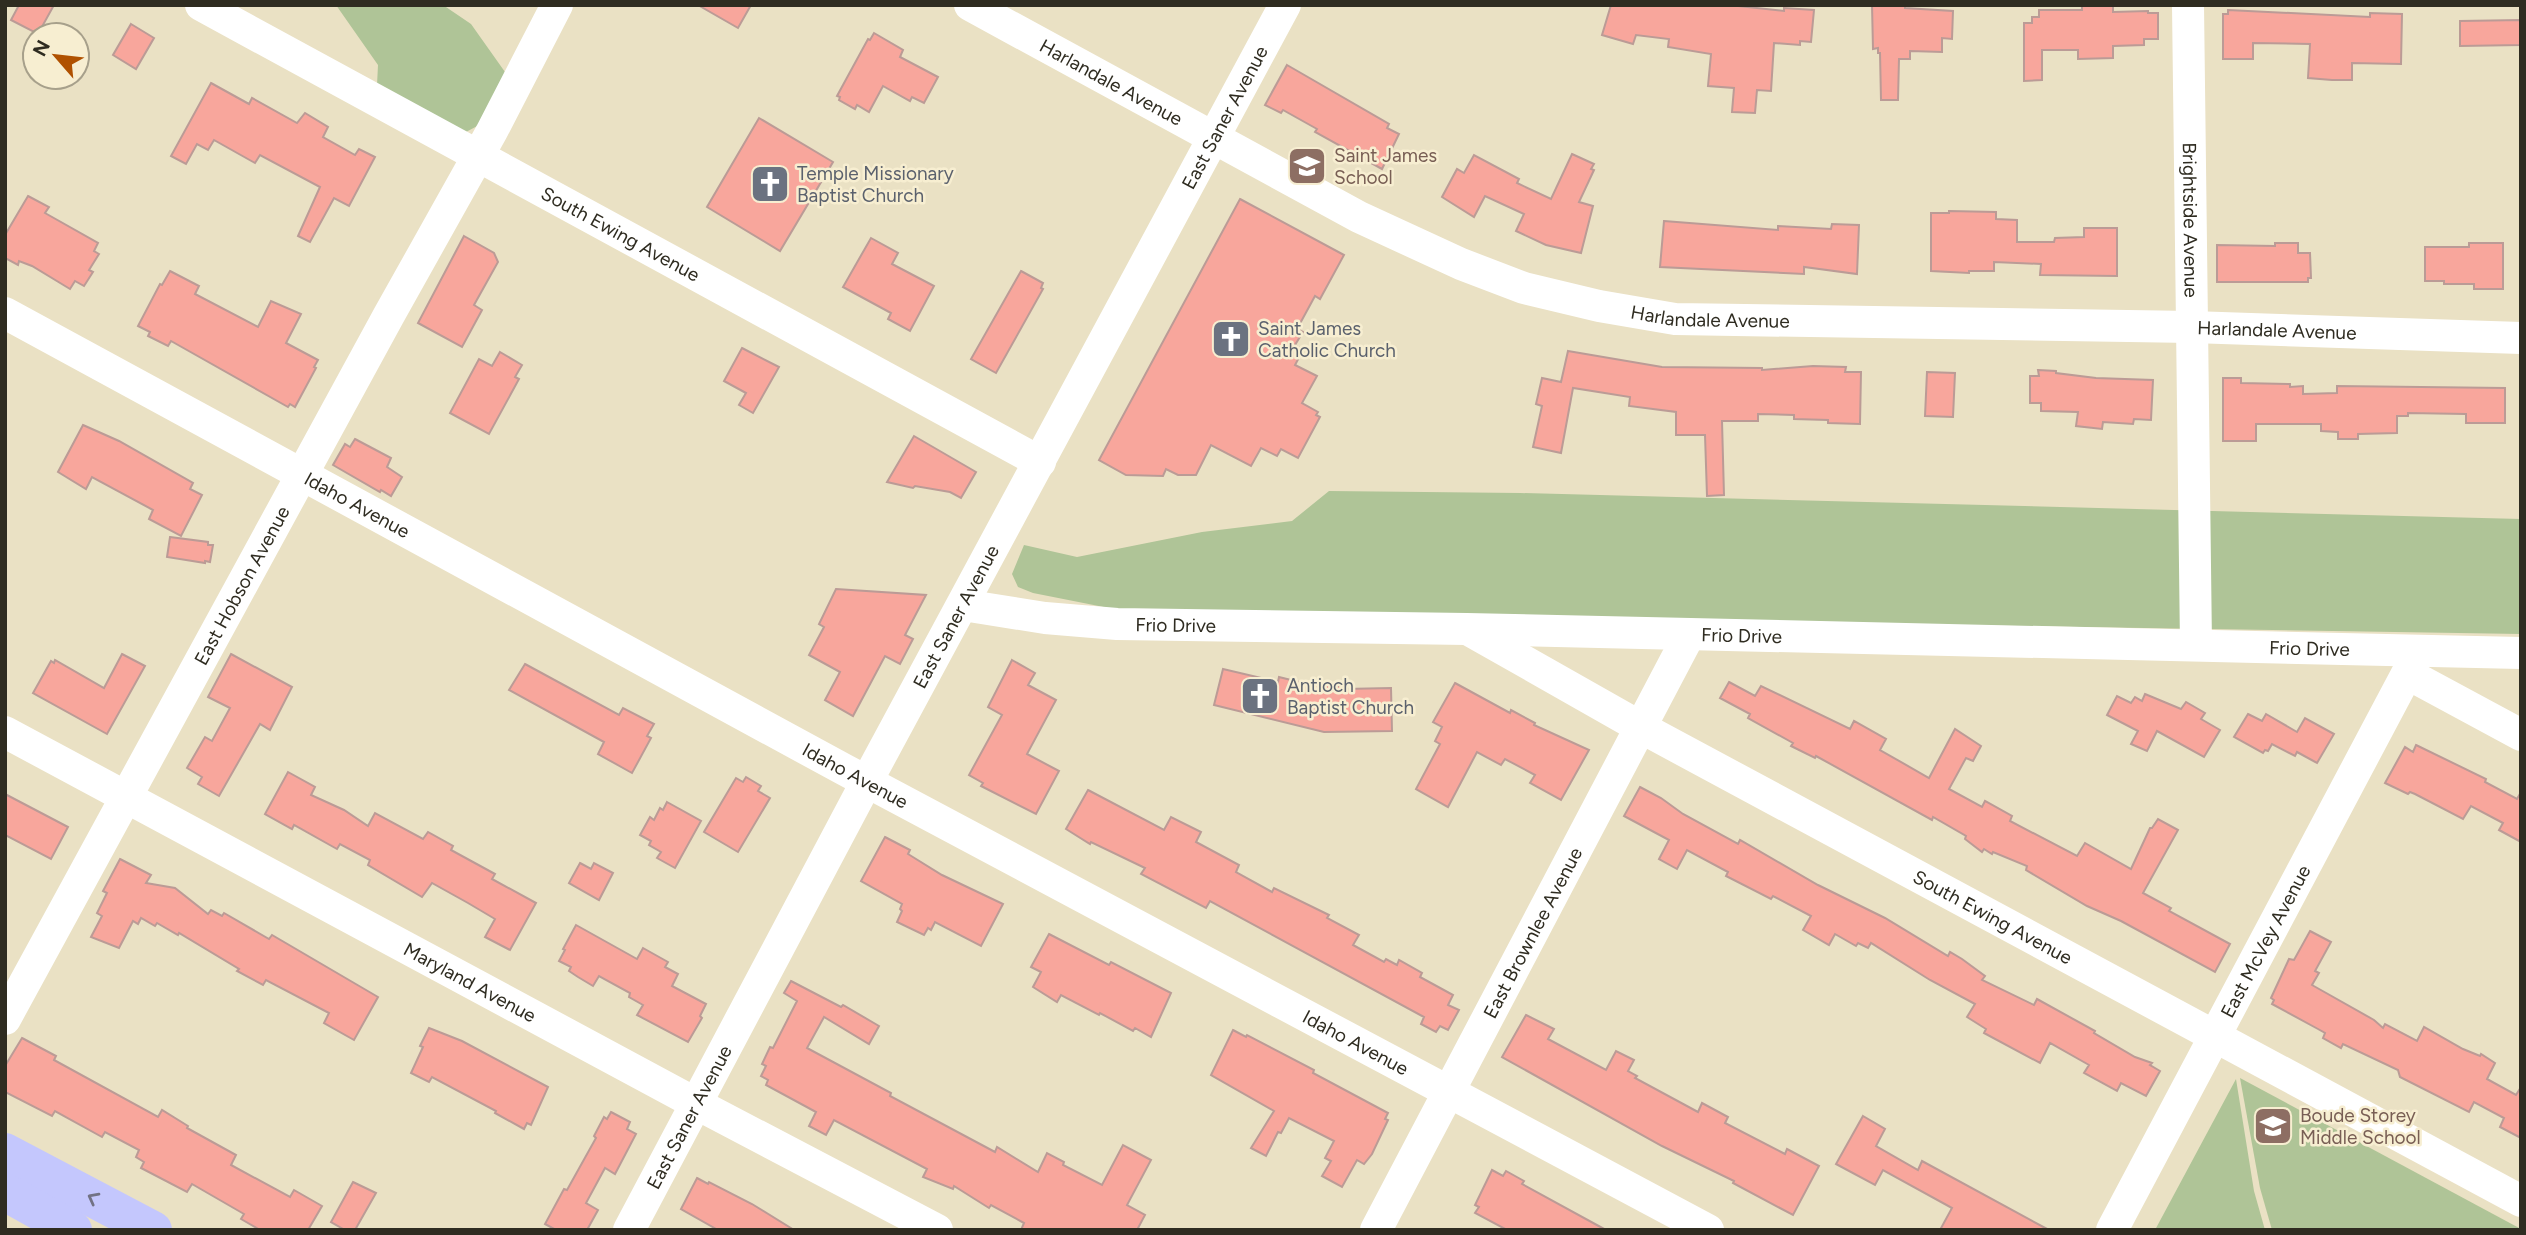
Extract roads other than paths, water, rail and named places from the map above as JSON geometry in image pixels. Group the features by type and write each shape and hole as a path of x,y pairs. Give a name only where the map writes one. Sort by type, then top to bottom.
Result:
{"main road":[{"path":"5,1152 153,1230"},
{"path":"5,1192 73,1230"}],"street":[{"name":"South Ewing Avenue","path":"201,5 1040,462"},
{"name":"East Hobson Avenue","path":"5,1019 479,155 557,5"},
{"name":"Harlandale Avenue","path":"970,5 1359,217 1461,264 1524,288 1599,306 1675,319 2192,327 2521,338"},
{"name":"East Saner Avenue","path":"629,1230 867,781 1285,5"},
{"name":"Brightside Avenue","path":"2188,5 2196,645"},
{"name":"Idaho Avenue","path":"5,313 867,781 1708,1230"},
{"name":"Frio Drive","path":"963,605 1045,618 1117,624 2196,645 2414,662 2521,653"},
{"name":"South Ewing Avenue","path":"1466,629 1642,728 2521,1201"},
{"name":"East Brownlee Avenue","path":"1376,1230 1689,635"},
{"path":"2414,662 2521,735"},
{"name":"East McVey Avenue","path":"2112,1230 2414,662"},
{"name":"Maryland Avenue","path":"5,732 937,1230"}],"place":[{"name":"Saint James School","path":"1307,166"},
{"name":"Temple Missionary Baptist Church","path":"770,184"},
{"name":"Saint James Catholic Church","path":"1231,339"},
{"name":"Antioch Baptist Church","path":"1260,696"},
{"name":"Boude Storey Middle School","path":"2273,1126"}]}
